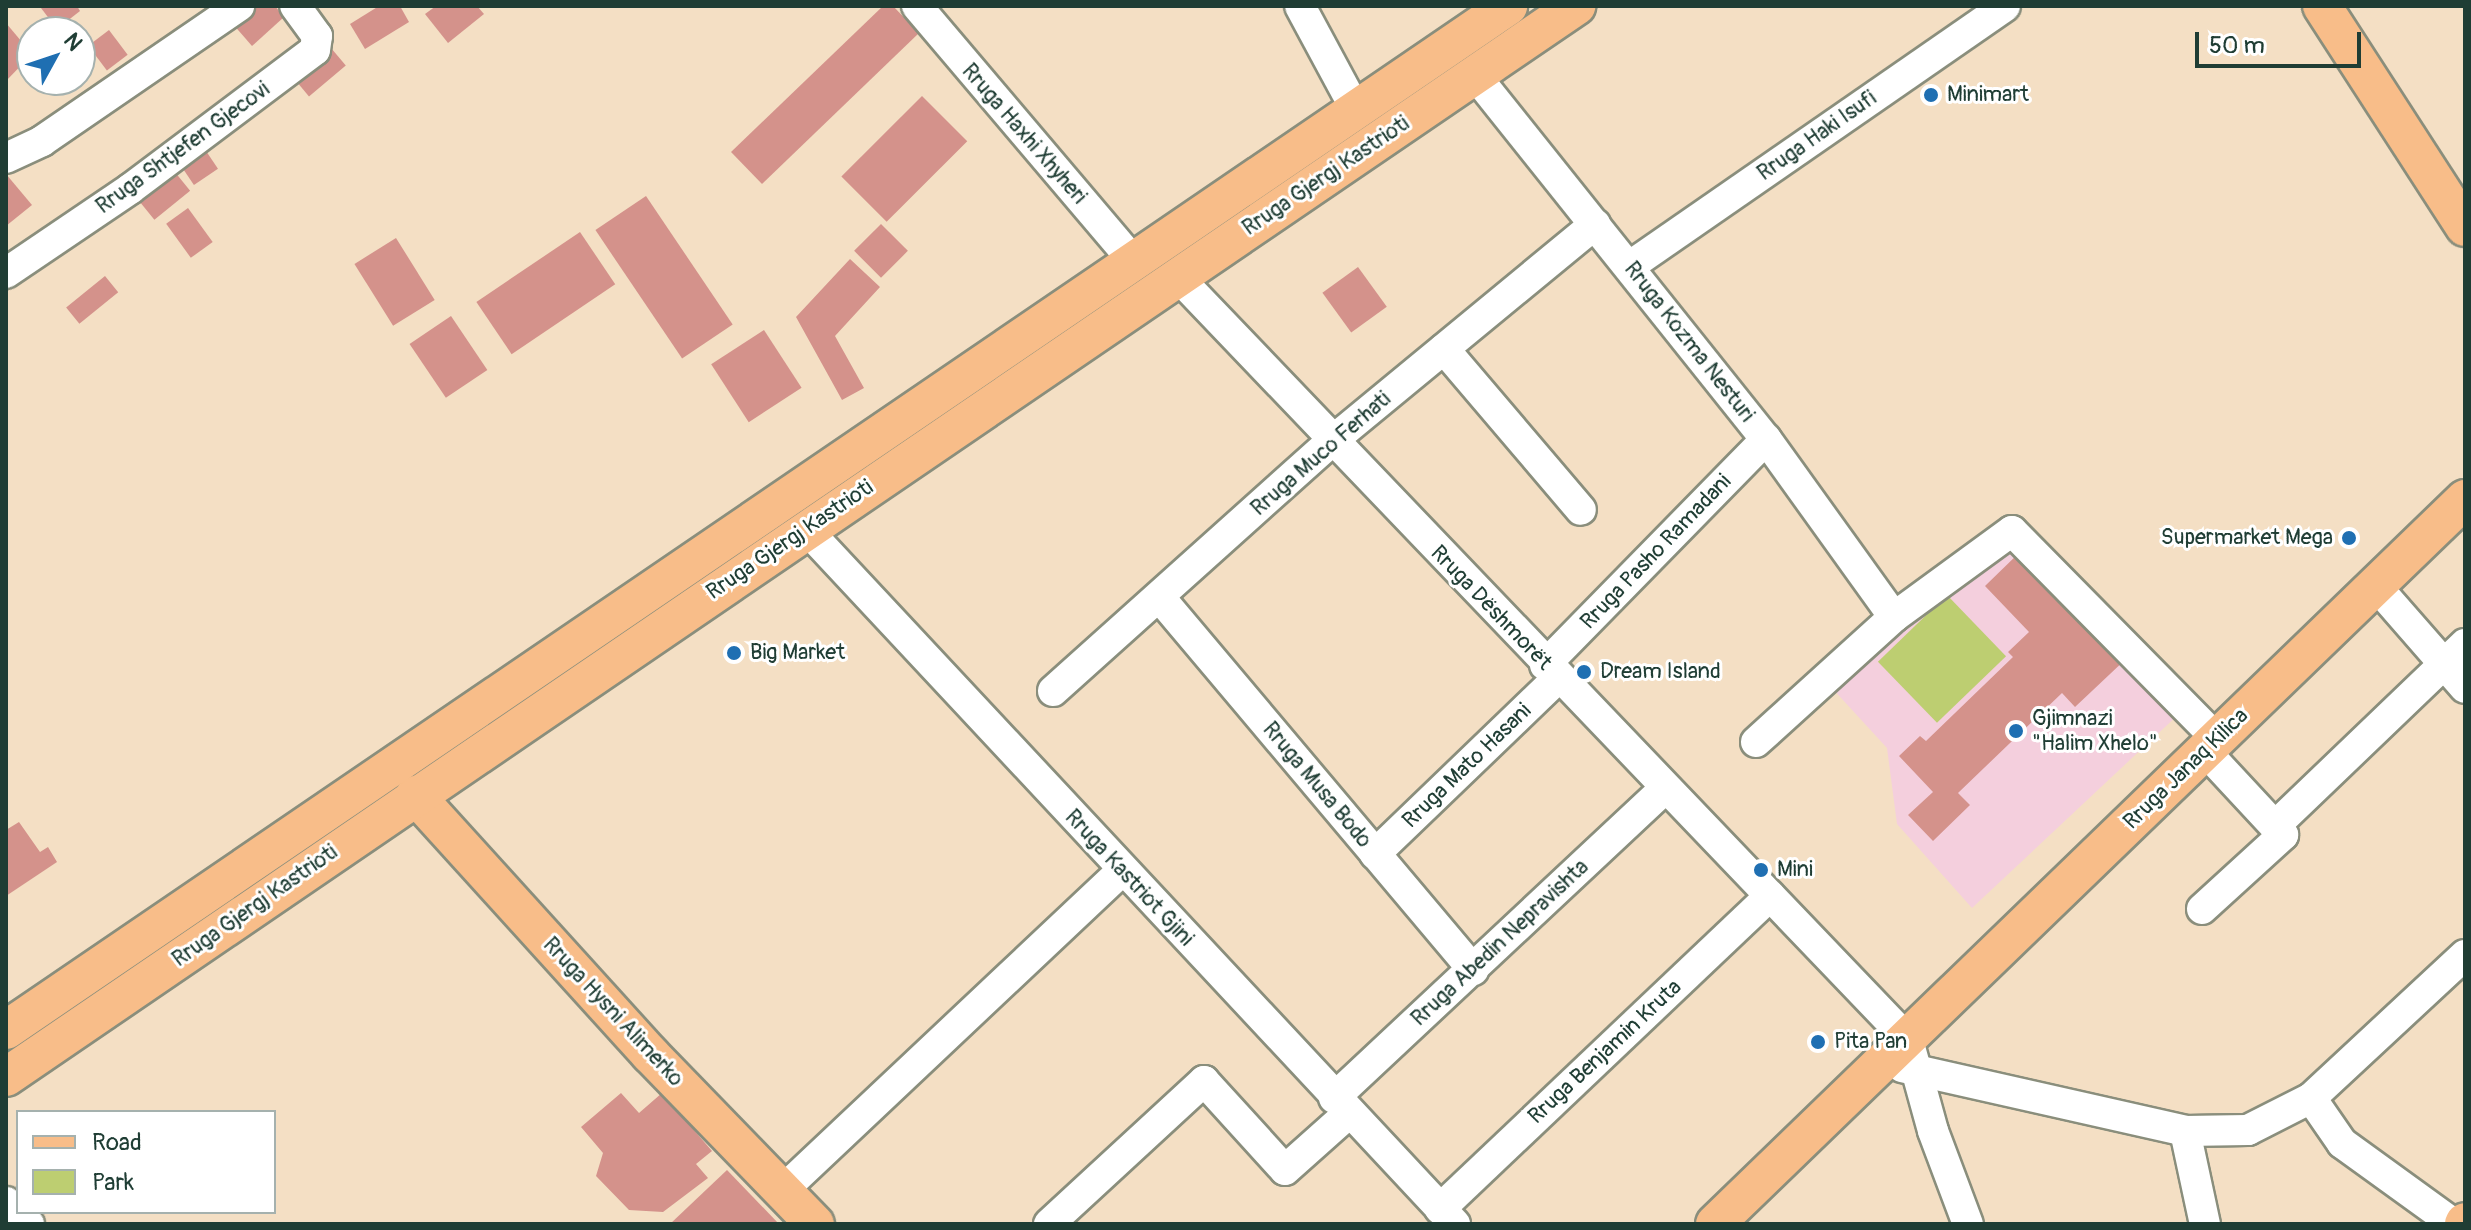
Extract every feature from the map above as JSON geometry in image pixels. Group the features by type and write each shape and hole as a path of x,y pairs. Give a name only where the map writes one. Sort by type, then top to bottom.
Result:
{"main road":[{"name":"Rruga Gjergj Kastrioti","path":"6,1030 1508,6"},
{"name":"Rruga Gjergj Kastrioti","path":"6,1077 415,795 1576,6"},
{"path":"2322,6 2465,227"},
{"name":"Rruga Janaq Kilica","path":"1715,1224 1903,1058 2211,745 2465,499"},
{"name":"Rruga Hysni Alimerko","path":"415,795 815,1224"}],"street":[{"path":"6,158 42,141 239,6"},
{"name":"Rruga Shtjefen Gjecovi","path":"6,273 130,189 315,50 314,30 295,6"},
{"name":"Rruga Haxhi Xhyheri","path":"917,6 1133,261"},
{"path":"1300,6 1356,110"},
{"name":"Rruga Haki Isufi","path":"1630,266 2005,6"},
{"name":"Rruga Kozma Nesturi","path":"1475,75 1766,439 1894,617"},
{"name":"Rruga Muco Ferhati","path":"1053,691 1161,599 1332,441 1595,224"},
{"name":"Rruga Dëshmorët","path":"1177,276 1552,672 1770,896 1903,1058"},
{"path":"1444,349 1581,510"},
{"name":"Rruga Pasho Ramadani","path":"1552,672 1766,439"},
{"name":"Rruga Kastriot Gjini","path":"806,529 1122,871 1448,1216"},
{"path":"1756,742 1894,617 2012,531 2211,745 2283,835 2202,909"},
{"path":"2376,586 2455,654 2465,688"},
{"name":"Rruga Musa Bodo","path":"1161,599 1473,970"},
{"path":"2275,826 2455,654"},
{"name":"Rruga Mato Hasani","path":"1375,854 1552,672"},
{"name":"Rruga Abedin Nepravishta","path":"1049,1224 1204,1081 1285,1170 1341,1105 1473,970 1665,788"},
{"path":"783,1190 1122,871"},
{"name":"Rruga Benjamin Kruta","path":"1448,1216 1770,896"},
{"path":"1903,1058 2185,1131 2248,1130 2311,1098 2465,955"},
{"path":"1903,1058 1968,1224"},
{"path":"2311,1098 2342,1143 2454,1224"},
{"path":"2185,1131 2205,1224"}],"shaded area":[{"name":"Gjimnazi \"Halim Xhelo\"","path":"2011,547 2180,713 1972,908 1897,824 1887,748 1831,687 1900,625"}],"green space":[{"path":"1947,595 2006,656 1937,723 1878,662"}],"building":[{"path":"77,6 80,11 74,16 47,16 41,8"},
{"path":"251,6 275,6 284,17 252,46 232,23"},
{"path":"379,6 400,6 409,22 365,49 350,24"},
{"path":"436,6 477,6 484,14 448,43 425,14"},
{"path":"883,6 893,6 919,33 762,184 731,152"},
{"path":"6,23 16,35 16,71 6,81"},
{"path":"109,30 128,55 107,70 96,56 96,40"},
{"path":"331,48 346,66 309,96 294,79"},
{"path":"922,96 967,141 887,222 841,177"},
{"path":"204,148 218,169 194,185 180,164"},
{"path":"170,166 190,191 154,220 134,195"},
{"path":"6,174 32,205 6,226"},
{"path":"646,196 733,325 682,359 595,230"},
{"path":"188,208 213,242 191,258 166,224"},
{"path":"881,224 908,251 881,278 854,251"},
{"path":"580,232 615,284 512,354 476,302"},
{"path":"396,238 435,300 393,326 354,264"},
{"path":"850,259 880,287 835,336 864,388 842,400 796,317"},
{"path":"1358,267 1387,307 1351,333 1322,293"},
{"path":"105,276 118,292 79,324 66,307"},
{"path":"451,316 487,370 446,398 410,344"},
{"path":"764,330 802,388 749,422 711,364"},
{"path":"2021,551 2127,658 2075,707 2062,693 1958,793 1970,805 1933,841 1908,815 1933,792 1899,756 1920,736 1926,741 2013,657 2008,652 2029,632 1985,586"},
{"path":"19,822 40,852 48,847 57,862 6,896 6,830"},
{"path":"621,1093 639,1113 662,1093 712,1151 696,1164 708,1178 663,1212 629,1210 596,1176 603,1153 581,1127"},
{"path":"727,1170 779,1224 670,1224"}],"place":[{"name":"Minimart","path":"1931,95"},
{"name":"Supermarket Mega","path":"2349,538"},
{"name":"Big Market","path":"734,653"},
{"name":"Dream Island","path":"1584,672"},
{"name":"Gjimnazi \"Halim Xhelo\"","path":"2016,731"},
{"name":"Mini","path":"1761,870"},
{"name":"Pita Pan","path":"1818,1042"}]}
